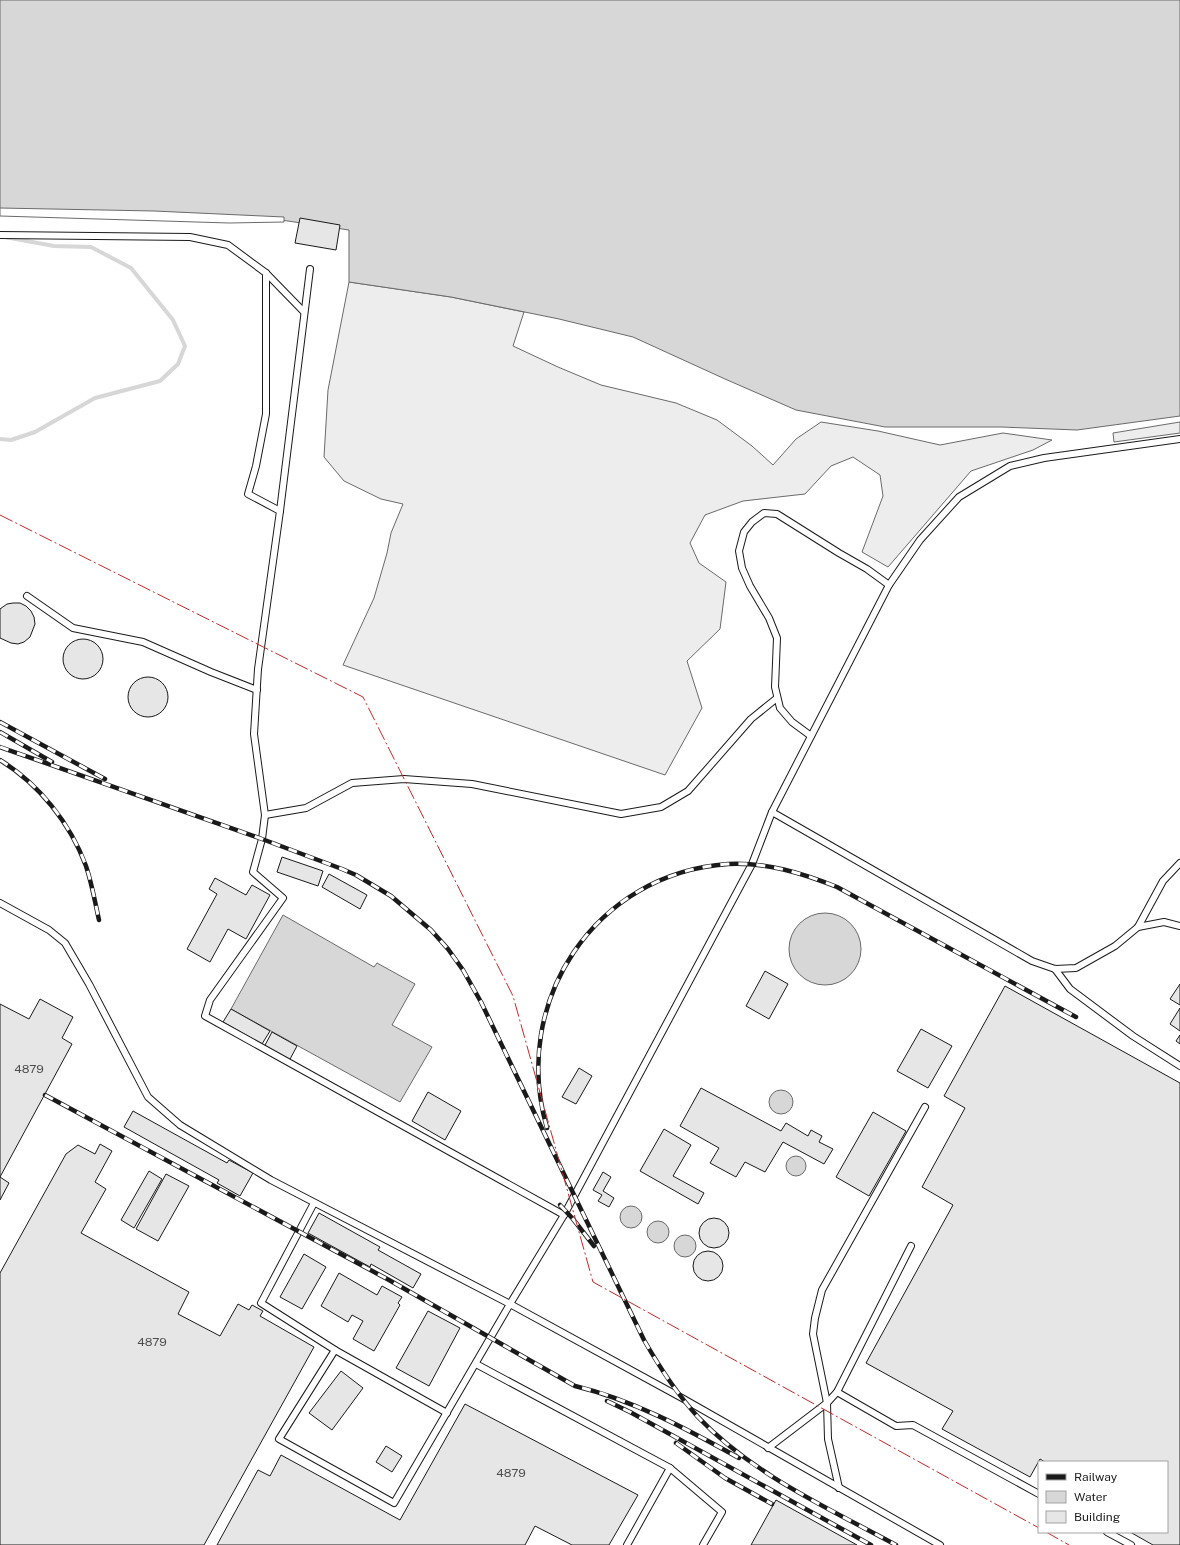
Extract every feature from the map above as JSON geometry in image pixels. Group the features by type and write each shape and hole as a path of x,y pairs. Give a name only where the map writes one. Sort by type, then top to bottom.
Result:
{"lane":[{"path":"0,235 190,237 228,245 266,273 304,312"},
{"path":"310,268 280,511 258,669 254,734 265,815 262,839 253,872 283,898 210,1000 204,1016 564,1215"},
{"path":"266,273 266,414 256,466 248,494 280,511"},
{"path":"335,1350 279,1439 394,1503 510,1304 564,1215 752,864 772,812 889,585 920,540 959,497 1010,466 1044,458 1180,439"},
{"path":"811,736 792,722 780,708 775,687 777,638 769,618 750,586 745,574 739,551 744,532 752,522 764,513 777,514 867,569 889,585"},
{"path":"27,596 73,628 142,642 257,690"},
{"path":"265,815 306,808 352,783 404,779 472,784 621,814 661,807 688,791 751,719 778,698"},
{"path":"772,812 1032,961 1055,969 1076,968 1115,946 1138,927 1163,881 1180,863"},
{"path":"0,903 49,930 65,944 89,984 148,1097 180,1125 271,1180 510,1304 682,1398 940,1545"},
{"path":"1138,927 1164,922 1180,926"},
{"path":"1055,969 1070,988 1133,1036 1180,1066"},
{"path":"839,1488 828,1439 827,1403 814,1334 815,1318 822,1290 925,1107"},
{"path":"314,1203 261,1303 335,1350 447,1413"},
{"path":"768,1448 827,1403 837,1392 911,1246"},
{"path":"476,1364 670,1468 722,1512 703,1545"},
{"path":"837,1392 896,1426 913,1425 1038,1493"},
{"path":"627,1545 670,1468"},
{"path":"1109,1533 1131,1545"}],"shaded area":[{"path":"349,282 451,297 524,312 513,346 601,385 676,403 717,420 752,446 773,465 796,439 821,422 878,431 940,445 1003,433 1052,440 1033,450 971,471 888,567 862,552 883,496 880,475 853,457 831,466 805,494 743,501 705,515 690,543 699,563 726,582 720,629 687,661 702,708 665,775 343,665 374,598 391,533 403,504 381,499 344,481 324,457 328,390"},
{"path":"1180,422 1180,433 1114,442 1113,433"}],"water":[{"path":"0,0 1180,0 1180,416 1077,430 1001,427 885,427 796,410 633,337 559,319 451,297 349,282 349,230 281,220 0,214"},
{"path":"825,913 845,919 855,929 861,949 855,969 845,979 825,985 805,979 795,969 789,949 795,929 805,919"},
{"path":"283,915 374,967 377,963 415,984 392,1025 432,1047 400,1102 231,1009"},
{"path":"781,1090 790,1093 793,1102 790,1111 781,1114 772,1111 769,1102 772,1093"},
{"path":"796,1156 803,1159 806,1166 803,1173 796,1176 789,1173 786,1166 789,1159"},
{"path":"631,1206 639,1209 642,1217 639,1225 631,1228 623,1225 620,1217 623,1209"},
{"path":"658,1221 666,1224 669,1232 666,1240 658,1243 650,1240 647,1232 650,1224"},
{"path":"685,1235 693,1238 696,1246 693,1254 685,1257 677,1254 674,1246 677,1238"}],"pier":[{"path":"0,208 154,211 284,217 284,222 229,223 0,216"}],"building":[{"path":"300,218 340,225 336,250 295,243"},
{"path":"20,603 26,606 34,617 35,624 30,637 24,642 18,644 11,643 0,638 0,609 7,604"},
{"path":"87,639 94,642 100,648 103,659 102,667 94,676 87,679 79,679 72,676 64,667 63,655 66,648 75,640"},
{"path":"152,677 159,680 165,686 168,697 167,705 159,714 152,717 144,717 137,714 129,705 128,693 131,686 140,678"},
{"path":"282,857 323,871 318,886 277,872"},
{"path":"329,874 367,895 360,909 322,887"},
{"path":"215,878 246,895 252,885 270,895 246,939 228,929 210,962 187,949 217,894 209,889"},
{"path":"765,971 788,984 769,1019 746,1006"},
{"path":"1180,984 1180,1005 1170,999"},
{"path":"1005,986 1180,1083 1180,1545 1153,1545 1132,1533 1168,1533 1168,1461 1043,1461 1040,1459 1030,1477 942,1429 953,1411 866,1363 953,1205 922,1187 965,1108 944,1096"},
{"path":"40,999 73,1017 62,1038 72,1044 0,1177 0,1004 29,1019"},
{"path":"1180,1008 1180,1031 1170,1024"},
{"path":"231,1009 270,1031 262,1044 223,1022"},
{"path":"921,1029 952,1046 928,1088 897,1071"},
{"path":"272,1032 297,1046 289,1061 264,1047"},
{"path":"1180,1035 1180,1044 1176,1041"},
{"path":"579,1068 592,1076 576,1104 562,1097"},
{"path":"701,1088 781,1131 786,1123 808,1136 811,1130 822,1136 819,1142 833,1149 824,1164 783,1142 765,1172 745,1162 736,1177 710,1163 719,1148 680,1126"},
{"path":"428,1092 461,1111 445,1140 412,1121"},
{"path":"133,1111 227,1163 229,1160 253,1173 240,1196 217,1183 219,1180 124,1127"},
{"path":"873,1112 906,1131 869,1196 836,1177"},
{"path":"664,1129 691,1145 673,1176 704,1193 698,1204 640,1171"},
{"path":"100,1144 112,1151 95,1182 106,1189 81,1233 189,1292 178,1314 220,1336 238,1304 249,1310 252,1305 263,1311 260,1316 314,1347 204,1545 0,1545 0,1273 66,1154 78,1145 95,1154"},
{"path":"149,1171 162,1179 134,1228 121,1220"},
{"path":"603,1172 611,1177 603,1191 614,1198 609,1207 598,1201 602,1195 593,1190"},
{"path":"166,1174 189,1186 158,1241 136,1229"},
{"path":"0,1177 9,1183 0,1200"},
{"path":"319,1213 380,1247 378,1250 421,1274 413,1288 371,1264 370,1267 308,1233"},
{"path":"714,1218 720,1219 728,1227 728,1239 720,1247 714,1248 708,1247 700,1239 699,1233 700,1227 708,1219"},
{"path":"708,1251 714,1252 722,1260 722,1272 714,1280 708,1281 702,1280 694,1272 693,1266 694,1260 702,1252"},
{"path":"304,1254 326,1267 302,1309 280,1297"},
{"path":"339,1273 377,1295 382,1286 402,1297 398,1303 400,1305 374,1351 353,1339 363,1321 352,1315 348,1322 321,1306"},
{"path":"428,1311 460,1328 429,1386 396,1368"},
{"path":"341,1371 363,1388 332,1430 309,1413"},
{"path":"465,1404 638,1495 609,1545 572,1545 535,1526 525,1545 217,1545 258,1470 270,1476 281,1455 400,1520"},
{"path":"386,1446 402,1456 392,1472 376,1462"},
{"path":"776,1500 857,1545 751,1545"}],"waterway":[{"path":"0,439 11,440 35,432 95,398 160,381 178,364 185,346 173,320 131,268 91,247 54,246 5,237"}],"railway":[{"path":"0,722 105,779"},
{"path":"0,732 52,762"},
{"path":"0,747 262,839 342,869 356,875 391,896 431,930 448,949 463,970 481,1002 644,1340 676,1390 698,1417 719,1437 766,1473 896,1545"},
{"path":"0,760 28,781 52,806 62,820 86,866 99,920"},
{"path":"547,1128 539,1081 541,1035 553,991 574,952 603,918 638,891 681,873 728,864 742,864 784,870 824,882 837,887 1076,1017"},
{"path":"45,1095 389,1280 575,1386 639,1407 700,1436 739,1458"},
{"path":"560,1205 594,1246"},
{"path":"607,1401 630,1412 871,1545"},
{"path":"676,1443 725,1478 772,1504"}],"power":[{"path":"0,515 363,697 513,996 593,1282 1038,1527"},
{"path":"1048,1533 1069,1545"}]}
